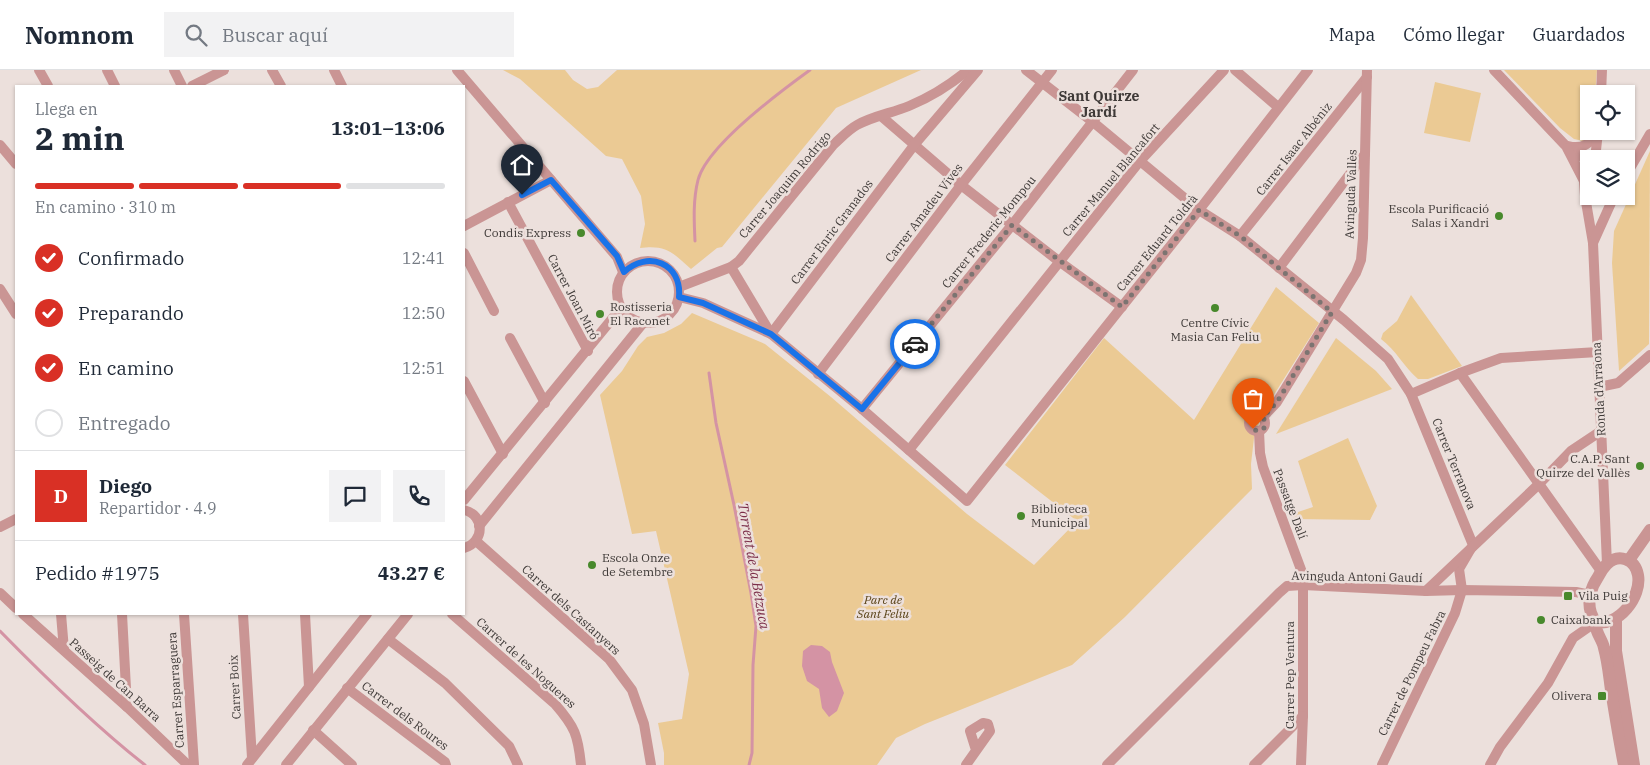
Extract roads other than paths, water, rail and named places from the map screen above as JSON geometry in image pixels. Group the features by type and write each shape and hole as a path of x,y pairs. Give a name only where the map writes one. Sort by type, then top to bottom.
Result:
{"street":[{"path":"39,70 47,85"},
{"path":"107,70 114,85"},
{"path":"174,70 182,85"},
{"path":"197,85 211,82 224,70"},
{"path":"272,70 280,85"},
{"path":"334,70 342,85"},
{"path":"456,70 617,256 624,272"},
{"name":"Carrer Joaquim Rodrigo","path":"731,267 744,255 833,145 858,125 927,98 968,70"},
{"name":"Carrer Enric Granados","path":"771,334 916,144 978,70"},
{"name":"Carrer Terranova","path":"1026,70 1093,122 1199,210 1240,236 1388,359 1411,394 1473,545"},
{"name":"Carrer Amadeu Vives","path":"818,374 1052,70"},
{"name":"Carrer Frederic Mompou","path":"862,409 1012,225 1133,70"},
{"name":"Carrer Manuel Blancafort","path":"909,450 1140,161 1224,70"},
{"path":"1235,70 1278,107"},
{"name":"Carrer Eduard Toldrà","path":"909,450 967,500 1199,210 1308,70"},
{"path":"1494,70 1565,145 1580,156"},
{"path":"1601,85 1602,70"},
{"name":"Avinguda Vallès","path":"1332,312 1361,260 1367,73"},
{"name":"Carrer Isaac Albéniz","path":"1240,236 1367,73"},
{"path":"882,116 1012,225 1122,307"},
{"path":"1635,160 1650,134"},
{"path":"1565,145 1574,148 1582,147 1592,140"},
{"path":"0,144 15,163"},
{"name":"Ronda d'Arraona","path":"1565,145 1580,173"},
{"path":"1279,268 1365,154"},
{"path":"465,225 551,180"},
{"name":"Carrer Joan Miró","path":"508,202 588,351"},
{"name":"Ronda d'Arraona","path":"1588,205 1593,244 1598,352 1604,567"},
{"path":"1590,205 1591,209 1595,210 1603,210 1607,205"},
{"name":"Ronda d'Arraona","path":"1593,244 1609,205"},
{"path":"465,254 494,311"},
{"path":"651,260 661,263 670,269 676,277 679,292 674,310 668,317 652,324 634,320 627,315 621,308 617,296 618,284 624,272 631,265 651,260"},
{"path":"679,292 731,267 771,334"},
{"path":"0,289 15,312"},
{"path":"679,292 771,334 909,450"},
{"path":"465,499 588,351 621,308"},
{"name":"Passatge Dalí","path":"1304,585 1300,565 1263,467 1259,431 1251,428 1250,420 1255,415 1263,417 1277,402 1332,312"},
{"path":"479,526 643,323"},
{"path":"510,338 545,403"},
{"path":"1411,394 1501,358 1598,352"},
{"path":"1599,388 1618,383 1650,355"},
{"path":"1460,373 1539,484 1604,567"},
{"path":"465,383 503,454"},
{"path":"1426,591 1539,484 1571,451 1601,431"},
{"path":"465,510 478,520 480,529 476,541 465,548"},
{"path":"0,527 15,520"},
{"path":"1629,560 1650,530"},
{"name":"Carrer dels Castanyers","path":"476,541 608,659 632,690 644,724 652,765"},
{"name":"Carrer de Pompeu Fabra","path":"1382,765 1455,613 1462,590 1459,569 1473,545"},
{"path":"1490,765 1500,748 1548,683 1573,638 1596,622 1602,623 1616,619 1630,604 1638,583 1638,575 1629,560 1623,558 1615,559 1604,567 1593,584 1589,606 1596,622 1605,652 1624,765"},
{"name":"Avinguda Antoni Gaudí","path":"1107,765 1287,586 1304,585 1426,591 1576,592 1590,595"},
{"name":"Carrer Pep Ventura","path":"1301,765 1304,585"},
{"path":"0,593 15,607"},
{"name":"Passeig de Can Barra","path":"24,615 127,707 188,765"},
{"path":"61,615 64,650"},
{"path":"122,615 127,707"},
{"name":"Carrer Esparraguera","path":"184,615 194,765"},
{"name":"Carrer Boix","path":"243,615 249,761"},
{"path":"304,615 309,687"},
{"path":"249,761 366,615"},
{"path":"286,765 407,615"},
{"name":"Carrer de les Nogueres","path":"453,615 556,704 569,720 578,740 580,765"},
{"path":"1616,619 1616,651 1634,765"},
{"path":"388,639 445,684 510,746 518,765"},
{"name":"Carrer dels Roures","path":"347,688 446,765"},
{"path":"1254,765 1303,716"},
{"path":"313,730 352,765"},
{"path":"966,765 976,750"}],"waterway":[{"name":"Torrent de la Betzuca","path":"695,241 695,195 698,180 704,166 715,151 746,120 810,70"},
{"name":"Torrent de la Betzuca","path":"709,373 716,423 734,505 756,626 753,665 752,753 749,765"},
{"path":"0,631 70,700 145,765"}],"place":[{"name":"Escola Purificació Salas i Xandri","path":"1499,216"},
{"name":"Condis Express","path":"581,233"},
{"name":"Centre Cívic Masia Can Feliu","path":"1215,308"},
{"name":"Rostisseria El Raconet","path":"600,314"},
{"name":"C.A.P. Sant Quirze del Vallès","path":"1640,466"},
{"name":"Biblioteca Municipal","path":"1021,516"},
{"name":"Escola Onze de Setembre","path":"592,565"},
{"name":"Vila Puig","path":"1568,596"},
{"name":"Caixabank","path":"1541,620"},
{"name":"Olivera","path":"1602,696"}],"district":[{"name":"Sant Quirze Jardí","path":"1099,104"}],"park label":[{"name":"Parc de Sant Feliu","path":"883,607"}]}
